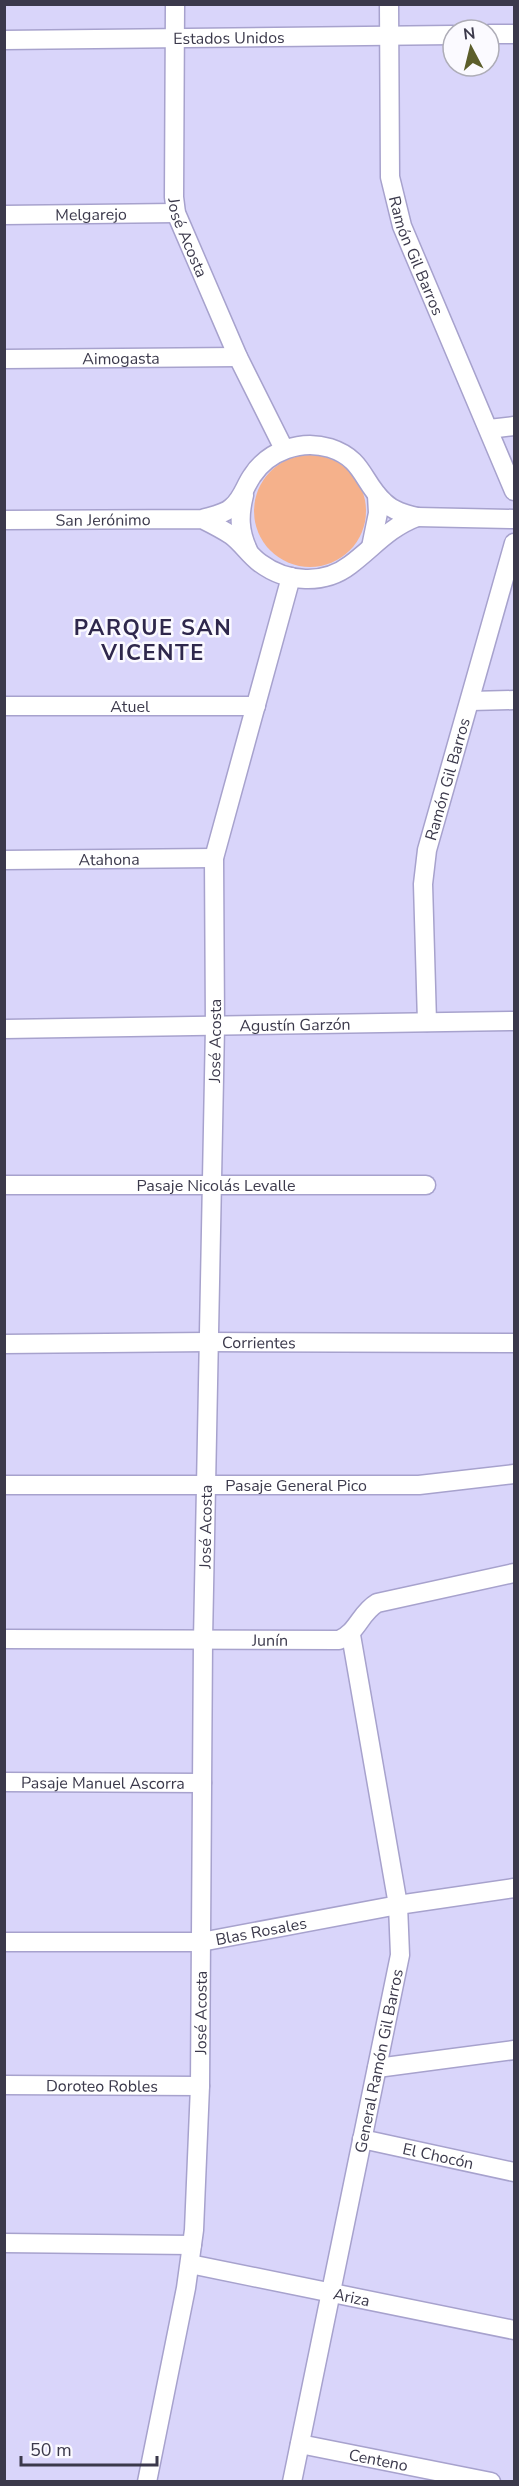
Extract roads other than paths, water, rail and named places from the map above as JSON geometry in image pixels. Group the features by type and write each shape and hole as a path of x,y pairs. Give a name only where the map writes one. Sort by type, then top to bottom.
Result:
{"street":[{"name":"José Acosta","path":"175,4 174,197 177,213 238,357 284,449"},
{"name":"Ramón Gil Barros","path":"389,4 390,177 394,201 402,226 514,491"},
{"name":"Estados Unidos","path":"4,40 441,35"},
{"name":"Melgarejo","path":"4,215 177,213"},
{"name":"Aimogasta","path":"4,359 238,357"},
{"path":"489,429 514,426"},
{"path":"202,519 231,508 252,476 266,460 284,449 306,445 318,445 340,452 358,465 377,495 398,512 417,517 514,519"},
{"path":"247,485 239,518 240,530 251,555"},
{"path":"371,547 378,513 377,495"},
{"path":"202,519 230,534 251,555 271,570 291,577 310,579 330,576 348,567 399,524 417,517"},
{"name":"San Jerónimo","path":"4,520 202,519"},
{"name":"Ramón Gil Barros","path":"427,1022 424,868 514,543"},
{"name":"José Acosta","path":"147,2481 190,2264 200,2086 203,1640 215,1026 214,858 291,577"},
{"path":"470,702 514,700"},
{"name":"Atuel","path":"4,706 256,706"},
{"name":"Atahona","path":"4,860 214,858"},
{"name":"Agustín Garzón","path":"4,1029 514,1021"},
{"name":"Pasaje Nicolás Levalle","path":"4,1185 211,1187 426,1185"},
{"name":"Corrientes","path":"4,1344 514,1343"},
{"name":"Pasaje General Pico","path":"4,1485 419,1485 514,1474"},
{"path":"351,1635 368,1608 377,1603 514,1573"},
{"name":"Junín","path":"4,1639 327,1641 339,1640 351,1635"},
{"name":"General Ramón Gil Barros","path":"292,2481 400,1955 398,1905 351,1635"},
{"name":"Pasaje Manuel Ascorra","path":"4,1782 202,1783"},
{"name":"Blas Rosales","path":"4,1942 201,1942 398,1905 514,1888"},
{"path":"377,2068 514,2050"},
{"name":"Doroteo Robles","path":"4,2085 200,2086"},
{"name":"El Chocón","path":"362,2139 514,2172"},
{"path":"4,2243 192,2245"},
{"name":"Ariza","path":"190,2264 514,2330"},
{"name":"Centeno","path":"300,2444 491,2481"}],"district":[{"name":"PARQUE SAN VICENTE","path":"153,640"}]}
